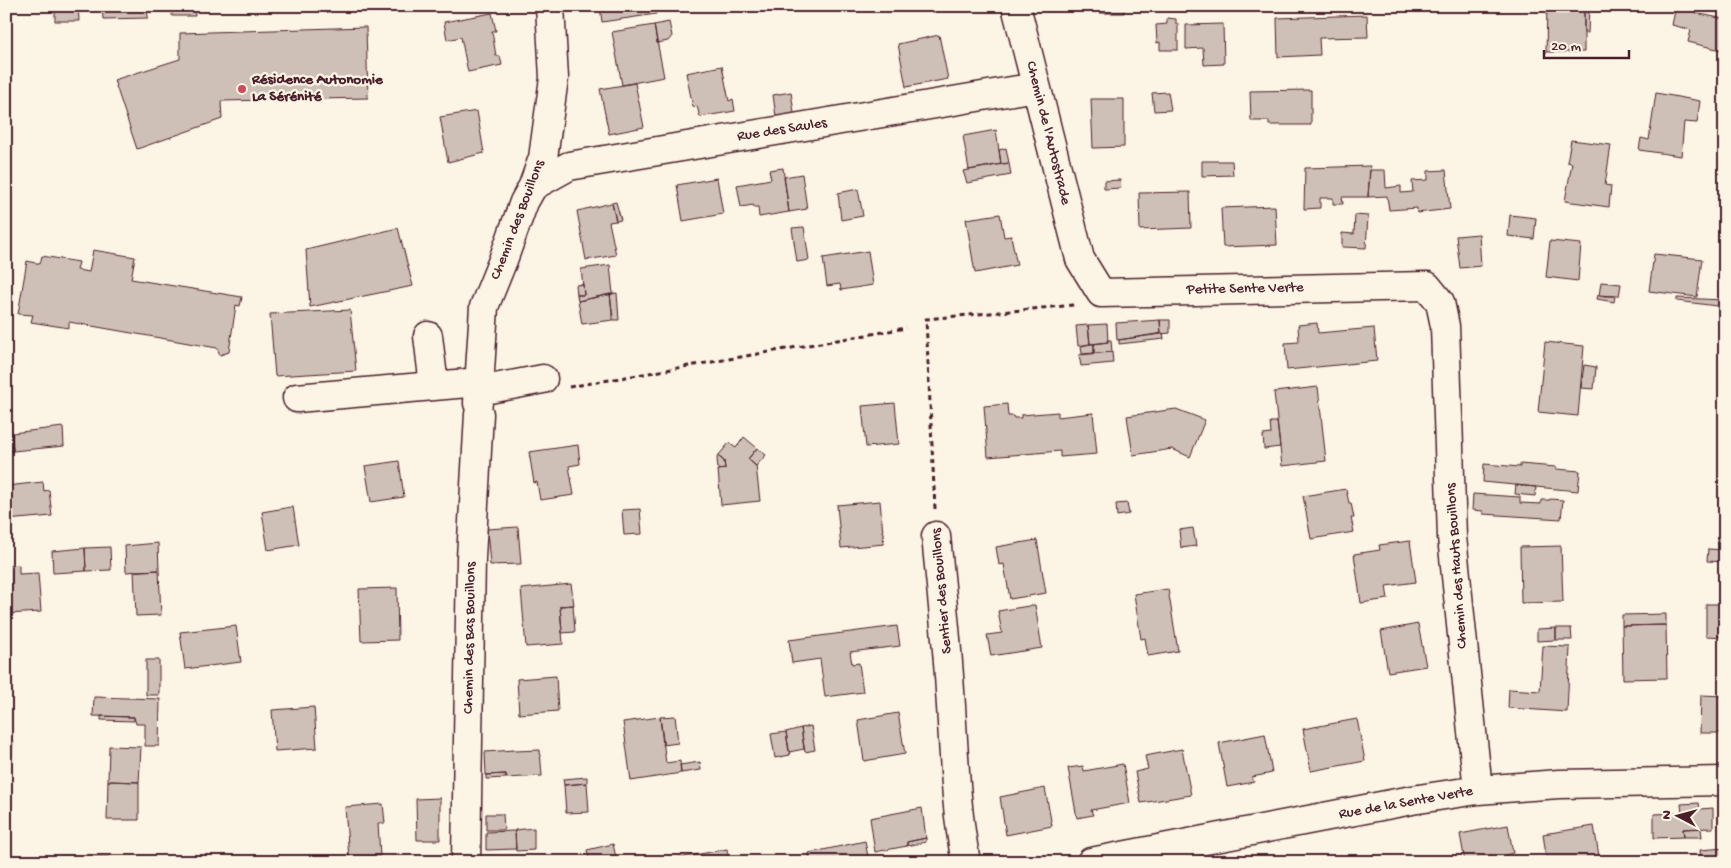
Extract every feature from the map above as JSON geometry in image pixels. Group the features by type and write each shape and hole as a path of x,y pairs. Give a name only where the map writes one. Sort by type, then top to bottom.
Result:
{"street":[{"name":"Chemin des Bouillons","path":"478,397 484,307 543,158 554,78 550,6"},
{"name":"Chemin de l'Autostrade","path":"1016,6 1080,259 1101,292"},
{"name":"Rue des Saules","path":"533,186 569,166 1036,88"},
{"name":"Petite Sente Verte","path":"1101,292 1427,286"},
{"name":"Chemin des Hauts Bouillons","path":"1427,286 1440,302 1445,326 1448,367 1452,537 1478,790"},
{"path":"428,336 434,386"},
{"path":"297,398 434,386 478,397 552,384"},
{"name":"Chemin des Bas Bouillons","path":"466,862 472,558 478,397"},
{"name":"Sentier des Bouillons","path":"936,536 948,656 955,780 966,862"},
{"name":"Rue de la Sente Verte","path":"1091,862 1412,800 1478,790 1559,784 1725,781"}],"path":[{"name":"Sentier des Bouillons","path":"936,536 926,318 1084,304 1101,292"},
{"path":"552,384 906,328"}],"building":[{"path":"55,6 78,6 79,21 55,21"},
{"path":"102,6 147,6 148,18 103,19"},
{"path":"172,6 194,6 195,16 172,16"},
{"path":"600,6 655,6 656,14 602,22"},
{"path":"1099,6 1124,6 1124,13 1100,13"},
{"path":"1547,6 1584,6 1584,52 1546,52"},
{"path":"1584,6 1589,6 1588,33 1584,33"},
{"path":"1676,6 1691,6 1697,8 1696,13 1724,19 1725,17 1725,51 1688,42 1691,30 1672,25"},
{"path":"492,13 496,31 492,31 496,56 500,56 502,65 468,72 461,37 447,40 444,22"},
{"path":"1367,15 1368,37 1319,38 1320,55 1278,57 1277,18"},
{"path":"1167,18 1176,19 1176,24 1178,24 1178,50 1160,50 1160,42 1157,43 1156,25 1167,24"},
{"path":"669,22 672,36 668,41 657,43 654,25"},
{"path":"1223,24 1224,64 1204,65 1203,48 1186,49 1186,25"},
{"path":"654,25 664,77 622,85 612,32"},
{"name":"Résidence Autonomie La Sérénité","path":"366,27 368,98 221,101 222,119 137,149 114,80 180,59 180,33"},
{"path":"939,35 948,79 906,87 898,44"},
{"path":"722,66 729,101 733,99 735,111 700,117 697,106 693,107 686,73"},
{"path":"635,83 644,127 609,134 600,89"},
{"path":"1311,90 1311,125 1269,125 1269,121 1251,121 1250,91"},
{"path":"791,92 795,120 777,124 773,95"},
{"path":"1168,92 1171,110 1154,111 1152,93"},
{"path":"1656,93 1700,101 1697,123 1684,122 1681,156 1639,150 1641,138 1649,140"},
{"path":"1091,99 1124,99 1124,147 1093,148"},
{"path":"477,111 484,153 448,162 440,117"},
{"path":"996,130 1001,164 969,170 963,136"},
{"path":"1571,140 1611,145 1605,185 1611,186 1609,207 1565,201 1572,163 1567,162"},
{"path":"1006,148 1009,163 1001,164 999,150"},
{"path":"1202,161 1232,161 1233,175 1202,176"},
{"path":"1009,163 1011,175 967,183 963,171"},
{"path":"1370,166 1368,197 1342,197 1343,204 1333,204 1333,198 1320,198 1320,208 1304,209 1305,168"},
{"path":"783,168 789,212 759,217 758,207 753,205 741,207 737,185 771,179 769,170"},
{"path":"1370,170 1385,170 1386,188 1401,186 1401,193 1413,192 1412,181 1428,180 1428,171 1446,170 1450,209 1417,213 1417,208 1389,210 1387,196 1368,197"},
{"path":"802,174 807,209 789,212 784,177"},
{"path":"717,178 723,214 683,221 677,185"},
{"path":"1120,180 1121,188 1104,189 1104,181"},
{"path":"858,189 863,216 841,220 838,193"},
{"path":"1190,192 1191,228 1140,230 1139,193"},
{"path":"616,202 621,220 616,221 612,203"},
{"path":"612,203 616,221 609,222 616,255 586,260 577,211"},
{"path":"1275,206 1277,245 1223,247 1221,208"},
{"path":"1000,214 1004,237 1011,236 1017,265 975,273 966,219"},
{"path":"1355,215 1368,216 1366,248 1342,247 1342,233 1354,234"},
{"path":"1510,215 1536,218 1534,239 1508,236"},
{"path":"804,227 809,260 797,262 792,228"},
{"path":"398,228 413,286 310,307 306,250"},
{"path":"1479,234 1481,266 1460,268 1456,236"},
{"path":"1550,241 1581,244 1578,281 1546,277"},
{"path":"93,250 135,257 131,279 242,297 240,306 236,305 229,352 220,355 217,348 69,322 69,328 31,322 33,315 18,314 27,261 40,264 42,256 79,262 77,270 89,272"},
{"path":"868,251 873,285 841,290 840,284 827,286 823,258"},
{"path":"1654,254 1702,259 1697,297 1649,291"},
{"path":"610,265 613,294 578,301 577,295 584,295 581,269"},
{"path":"1601,282 1621,284 1619,296 1599,296"},
{"path":"583,284 584,295 577,295 576,285"},
{"path":"617,293 619,320 613,320 610,294"},
{"path":"610,294 613,320 582,324 578,301"},
{"path":"1598,295 1615,296 1614,302 1597,299"},
{"path":"1677,298 1725,300 1725,307 1677,301"},
{"path":"350,310 356,371 275,376 270,314"},
{"path":"1160,320 1170,320 1170,333 1161,334"},
{"path":"1160,320 1161,334 1117,340 1116,323"},
{"path":"1317,323 1318,333 1374,328 1377,361 1287,370 1285,343 1299,342 1298,325"},
{"path":"1107,324 1108,342 1090,344 1088,325"},
{"path":"1088,325 1090,344 1078,346 1076,326"},
{"path":"1163,333 1164,339 1119,344 1119,340"},
{"path":"1107,340 1111,340 1112,352 1094,353 1094,344 1108,342"},
{"path":"1545,342 1584,346 1578,416 1538,412"},
{"path":"1094,344 1094,353 1082,354 1081,346"},
{"path":"1112,352 1113,363 1081,366 1079,355"},
{"path":"1584,365 1596,367 1594,389 1581,388"},
{"path":"1318,387 1326,461 1282,466 1274,392"},
{"path":"895,403 899,444 866,447 862,406"},
{"path":"1007,404 1008,416 1013,416 1014,418 1021,418 1021,415 1058,412 1058,417 1093,413 1097,454 1060,457 1060,451 988,457 984,406"},
{"path":"1176,409 1205,420 1190,457 1172,449 1133,455 1127,416"},
{"path":"11,421 13,451 6,452 6,422"},
{"path":"1270,422 1277,422 1280,447 1264,449 1263,435 1271,434"},
{"path":"63,427 64,446 13,451 12,433"},
{"path":"744,437 757,448 748,459 756,466 760,501 721,505 718,470 725,469 724,461 718,456 729,443 736,448"},
{"path":"578,445 580,464 569,466 574,495 540,500 537,482 534,483 529,452"},
{"path":"757,448 766,455 756,466 748,459"},
{"path":"718,456 724,461 725,469 718,470"},
{"path":"399,461 404,497 371,502 365,466"},
{"path":"1484,464 1520,467 1520,464 1580,471 1578,491 1483,482"},
{"path":"43,482 44,491 49,490 52,516 6,520 6,486"},
{"path":"1516,485 1536,487 1535,496 1515,494"},
{"path":"1346,489 1354,518 1351,518 1354,532 1311,539 1303,496"},
{"path":"1473,494 1520,497 1520,503 1541,504 1541,500 1563,500 1561,519 1483,514 1483,511 1472,510"},
{"path":"880,501 884,544 841,548 837,505"},
{"path":"1127,503 1129,514 1117,516 1116,504"},
{"path":"293,507 299,545 268,550 262,512"},
{"path":"640,509 642,534 624,535 622,510"},
{"path":"518,527 521,564 490,565 487,529"},
{"path":"1193,528 1196,546 1181,548 1179,530"},
{"path":"1037,540 1046,593 1010,599 1004,564 999,565 996,547"},
{"path":"1410,541 1416,582 1386,586 1388,599 1361,603 1354,554 1380,550 1379,545"},
{"path":"158,543 159,570 126,572 125,546"},
{"path":"1561,546 1563,602 1521,603 1520,547"},
{"path":"110,547 111,570 86,571 85,548"},
{"path":"85,548 86,571 53,573 52,551"},
{"path":"1708,549 1725,550 1725,562 1707,561"},
{"path":"19,565 19,574 38,573 41,612 6,614 6,566"},
{"path":"159,570 161,615 136,616 134,571"},
{"path":"571,584 574,605 560,606 563,644 526,647 521,589"},
{"path":"397,588 398,640 361,641 359,589"},
{"path":"1168,589 1178,651 1148,656 1145,638 1141,639 1134,594"},
{"path":"1706,604 1725,604 1725,637 1706,636"},
{"path":"573,605 575,632 562,633 560,606"},
{"path":"1035,605 1042,648 991,656 987,635 1002,633 998,611"},
{"path":"1666,614 1666,625 1622,626 1622,615"},
{"path":"1418,624 1426,666 1388,672 1381,631"},
{"path":"1666,625 1667,678 1623,679 1622,626"},
{"path":"236,626 241,662 185,669 180,632"},
{"path":"897,626 900,646 850,652 852,664 859,663 863,692 825,697 820,659 792,663 789,640"},
{"path":"1556,628 1571,628 1572,640 1556,640"},
{"path":"1556,628 1556,640 1537,641 1537,629"},
{"path":"1543,646 1570,647 1567,712 1508,708 1509,689 1540,691"},
{"path":"146,660 159,660 159,695 146,695"},
{"path":"556,676 558,711 519,714 517,679"},
{"path":"1701,695 1725,696 1725,733 1700,733"},
{"path":"94,697 160,699 159,746 145,746 145,724 136,724 134,717 93,716"},
{"path":"314,707 317,748 275,751 272,710"},
{"path":"898,713 905,754 864,761 858,720"},
{"path":"101,716 134,717 134,721 101,720"},
{"path":"675,716 678,743 663,745 660,717"},
{"path":"660,717 666,763 680,761 681,773 631,781 623,722"},
{"path":"1357,719 1365,761 1311,771 1303,729"},
{"path":"811,726 815,750 805,752 801,728"},
{"path":"801,728 804,749 789,752 786,732"},
{"path":"786,732 790,755 775,758 771,734"},
{"path":"1265,734 1272,773 1252,777 1254,782 1227,787 1219,743"},
{"path":"6,741 13,742 12,757 6,757"},
{"path":"109,746 141,747 139,782 108,781"},
{"path":"1182,749 1191,795 1141,803 1135,772 1148,769 1145,756"},
{"path":"540,750 542,776 506,778 506,774 486,775 485,752"},
{"path":"700,762 701,770 681,773 680,765"},
{"path":"1123,764 1130,803 1091,810 1093,815 1077,818 1068,768 1083,766 1084,771"},
{"path":"506,774 506,778 486,779 486,775"},
{"path":"587,777 587,783 564,785 563,779"},
{"path":"108,781 139,782 139,820 107,820"},
{"path":"587,783 589,812 566,813 564,785"},
{"path":"1045,788 1052,826 1006,835 1000,797"},
{"path":"440,798 440,840 417,840 416,799"},
{"path":"1699,803 1700,809 1713,808 1713,828 1683,829 1684,837 1654,838 1654,814 1682,813 1681,804"},
{"path":"383,804 385,823 378,823 380,856 349,858 345,807"},
{"path":"922,808 926,838 907,842 907,846 875,852 870,818"},
{"path":"486,814 503,814 504,830 486,830"},
{"path":"1508,825 1513,853 1506,855 1507,862 1465,862 1460,834"},
{"path":"1594,826 1600,862 1547,862 1543,834"},
{"path":"534,828 534,850 516,851 515,830"},
{"path":"1701,828 1702,837 1684,837 1683,829"},
{"path":"515,831 516,849 486,850 486,832"},
{"path":"926,838 926,842 907,846 907,842"},
{"path":"865,841 869,862 810,862 809,853"},
{"path":"613,844 617,862 590,862 587,850"},
{"path":"1725,848 1725,862 1701,862 1700,850"},
{"path":"727,849 729,862 674,862 673,859"},
{"path":"60,856 110,857 110,862 60,862"}],"place":[{"name":"Résidence Autonomie La Sérénité","path":"242,89"}]}
